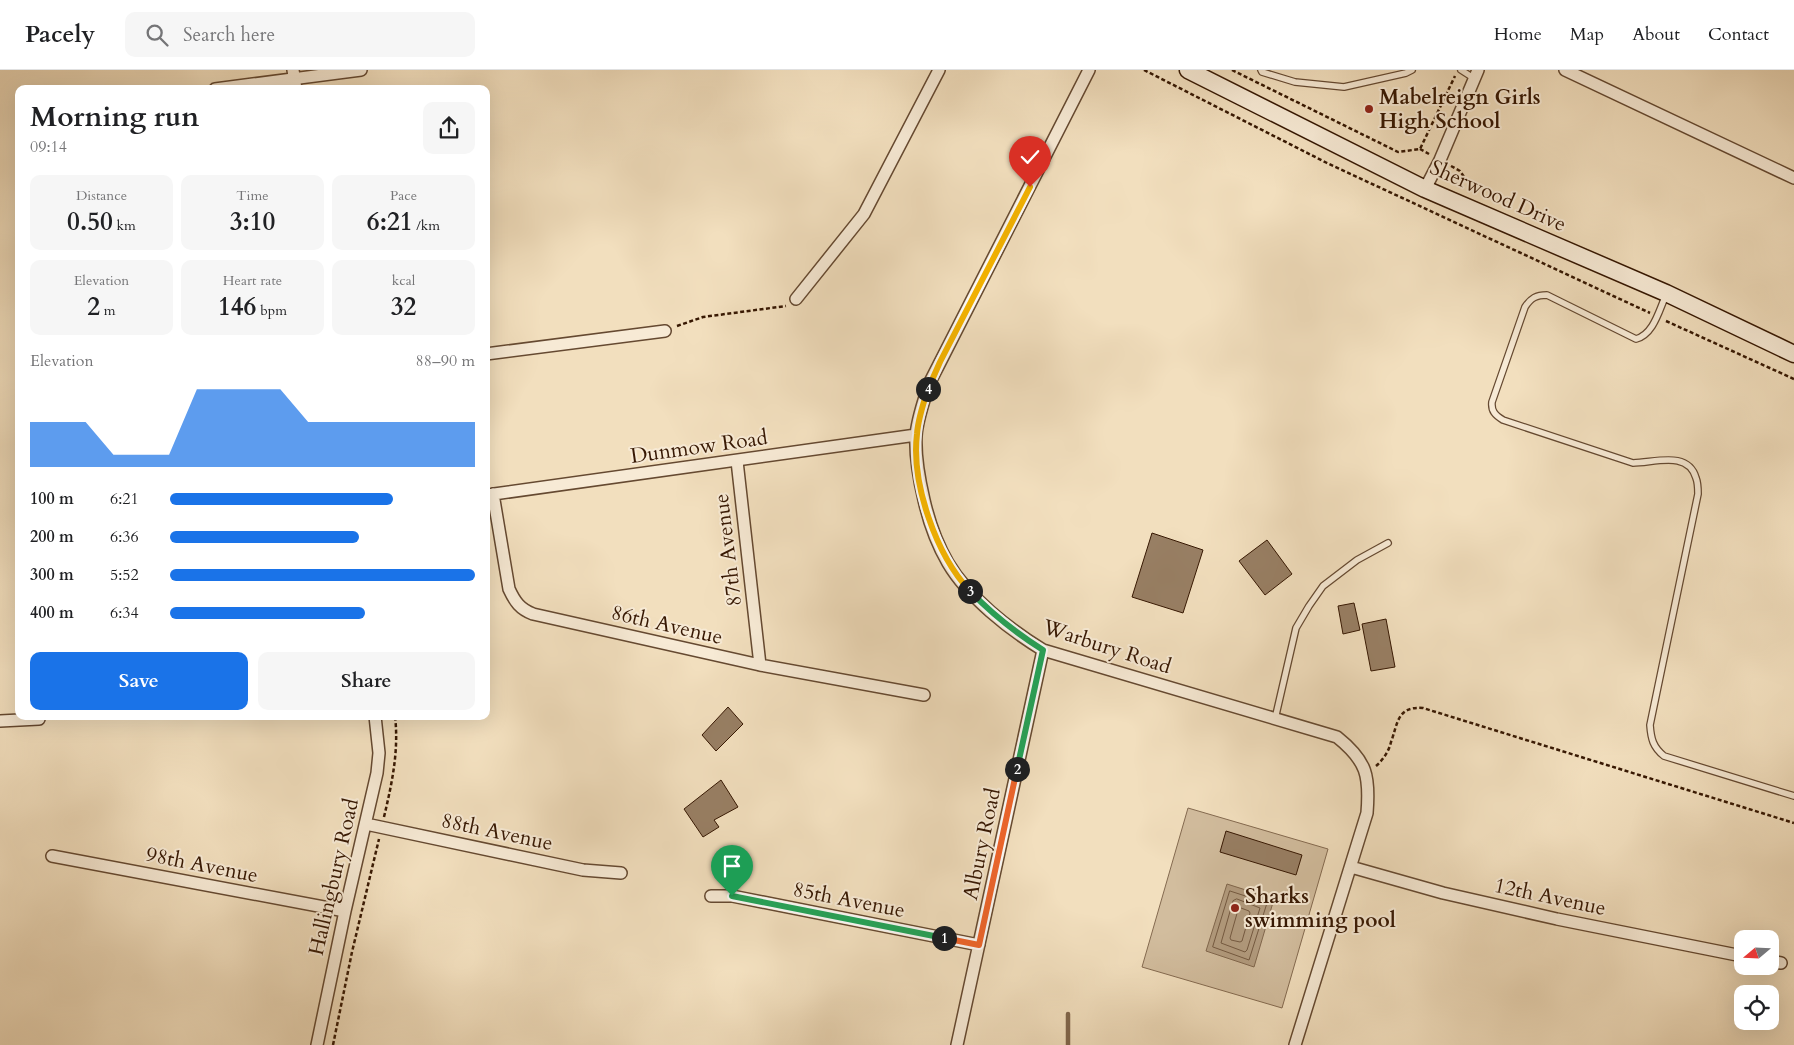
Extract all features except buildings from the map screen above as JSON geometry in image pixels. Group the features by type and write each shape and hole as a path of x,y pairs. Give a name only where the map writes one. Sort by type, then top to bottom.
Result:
{"street":[{"path":"247,85 361,70"},
{"path":"796,299 864,214 939,70"},
{"name":"Warbury Road","path":"1089,70 929,384 916,435 917,467 927,513 949,565 965,586 991,612 1021,636 1043,650 1337,737 1351,748 1362,762 1369,795 1367,813 1295,1045"},
{"name":"Sherwood Drive","path":"1188,70 1425,189 1666,293 1794,354"},
{"path":"1565,70 1794,178"},
{"path":"1425,189 1440,160 1476,74"},
{"path":"490,353 665,331"},
{"name":"Dunmow Road","path":"490,495 916,435"},
{"name":"87th Avenue","path":"737,461 760,665"},
{"name":"86th Avenue","path":"490,495 509,589 515,602 524,610 533,614 760,665 924,695"},
{"name":"Albury Road","path":"957,1045 1043,650"},
{"path":"0,721 20,720"},
{"name":"Hallingbury Road","path":"317,1045 345,911 377,773 379,754 375,720"},
{"name":"88th Avenue","path":"366,824 583,870 621,873"},
{"name":"98th Avenue","path":"52,856 345,911"},
{"name":"12th Avenue","path":"1351,867 1443,894 1734,954"},
{"name":"85th Avenue","path":"711,896 732,896 979,945"}],"lane":[{"path":"1261,70 1262,72 1295,82 1344,87 1412,70"},
{"path":"1460,70 1476,74"},
{"path":"1666,293 1649,332 1644,337 1636,339 1547,295 1530,298 1525,306 1492,402 1492,409 1496,416 1503,420 1633,462 1646,463 1660,459 1678,460 1689,466 1696,477 1698,494 1650,725 1651,738 1656,749 1664,756 1794,796"},
{"path":"1275,719 1296,628 1309,606 1323,586 1357,560 1388,543"}],"path":[{"path":"1145,70 1327,163 1794,379"},
{"path":"1232,70 1398,152 1420,149 1460,70"},
{"path":"665,331 682,323 703,317 748,310 779,308 796,299"},
{"path":"1366,775 1382,761 1391,744 1398,717 1405,711 1415,707 1435,710 1794,823"},
{"path":"333,1045 352,952 394,777 398,736 396,720"}],"shaded area":[{"name":"Sharks swimming pool","path":"1188,808 1328,849 1282,1008 1142,967"}],"water":[{"path":"1227,884 1274,899 1254,967 1206,951"}],"waterway":[{"path":"1068,1014 1068,1045"}],"place":[{"name":"Mabelreign Girls High School","path":"1369,109"},
{"name":"Sharks swimming pool","path":"1235,908"}],"route":[{"path":"732,896 979,945 1043,650 1021,636 991,612 965,586 949,565 927,513 917,467 916,435 929,384 1030,187"}]}
